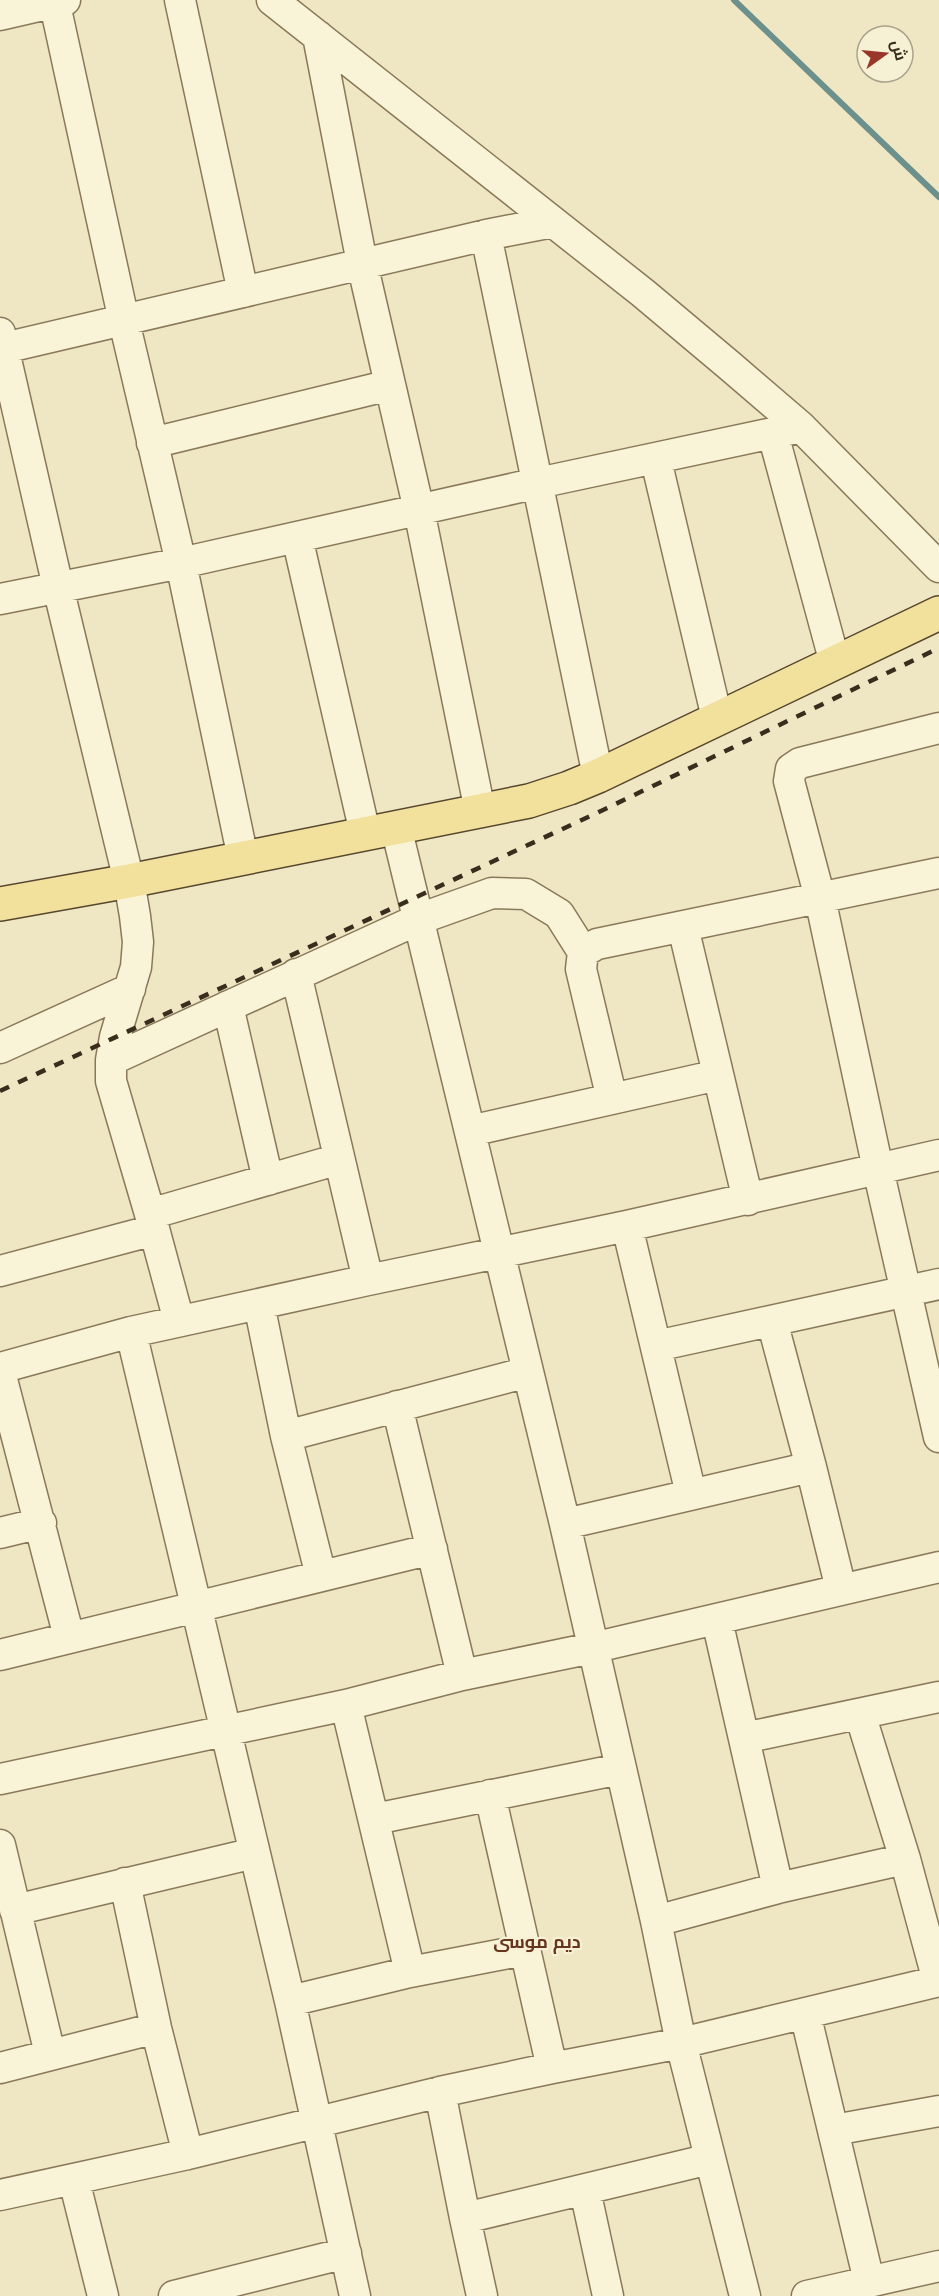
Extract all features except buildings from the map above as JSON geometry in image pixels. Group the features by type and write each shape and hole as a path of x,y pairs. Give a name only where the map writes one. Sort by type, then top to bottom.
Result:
{"main road":[{"path":"1,899 129,881 529,801 598,776 939,613"}],"street":[{"path":"180,0 243,292"},
{"path":"272,0 678,322 787,430 939,567"},
{"path":"0,15 58,1 124,321 181,563 243,858"},
{"path":"318,36 362,263 419,510 480,811"},
{"path":"179,1321 111,1081 111,1060 115,1037 136,967 138,942 129,881 1,343 124,321 486,234 553,222"},
{"path":"486,234 598,776"},
{"path":"152,443 390,385"},
{"path":"0,599 181,563 787,430"},
{"path":"787,430 835,663"},
{"path":"656,459 717,718"},
{"path":"297,537 381,830 419,919 565,1524 656,1921 681,2043 745,2296"},
{"path":"939,728 800,763 791,769 789,781 820,898 939,1437"},
{"path":"583,952 597,944 939,873"},
{"path":"111,1060 419,919 492,893 526,894 559,914 583,952 580,969 612,1099"},
{"path":"683,927 748,1200"},
{"path":"296,974 368,1280"},
{"path":"0,1048 130,989"},
{"path":"228,1006 268,1180"},
{"path":"470,1131 718,1075"},
{"path":"69,1637 0,1370 131,1332 179,1321 748,1200 939,1155"},
{"path":"0,1271 152,1222 268,1180 339,1160"},
{"path":"627,1226 691,1494"},
{"path":"656,1346 939,1284"},
{"path":"259,1304 286,1436 321,1576"},
{"path":"772,1321 841,1589"},
{"path":"131,1332 290,2001 355,2296"},
{"path":"286,1436 528,1372"},
{"path":"397,1407 462,1675"},
{"path":"565,1524 811,1467"},
{"path":"0,1533 41,1523"},
{"path":"0,1654 432,1549"},
{"path":"0,1779 346,1705 462,1675 717,1620 939,1567"},
{"path":"717,1620 778,1888"},
{"path":"744,1738 939,1697"},
{"path":"346,1705 410,1972"},
{"path":"0,2195 188,2154 440,2092 681,2043 938,1981 905,1859 860,1714"},
{"path":"375,1819 620,1768"},
{"path":"490,1795 552,2068"},
{"path":"0,1845 50,2055"},
{"path":"15,1910 254,1853"},
{"path":"656,1921 778,1888 905,1859"},
{"path":"125,1883 156,2028 188,2154"},
{"path":"290,2001 410,1972 524,1950"},
{"path":"805,2013 869,2281"},
{"path":"0,2068 156,2028"},
{"path":"440,2092 482,2296"},
{"path":"834,2130 939,2111"},
{"path":"465,2218 710,2159"},
{"path":"74,2180 103,2296"},
{"path":"585,2190 608,2296"},
{"path":"174,2296 213,2291 346,2253"},
{"path":"807,2296 939,2266"}],"waterway":[{"path":"734,0 939,197"}],"railway":[{"path":"0,1091 601,811 939,648"}],"district":[{"name":"ديم موسى","path":"537,1942"}]}
